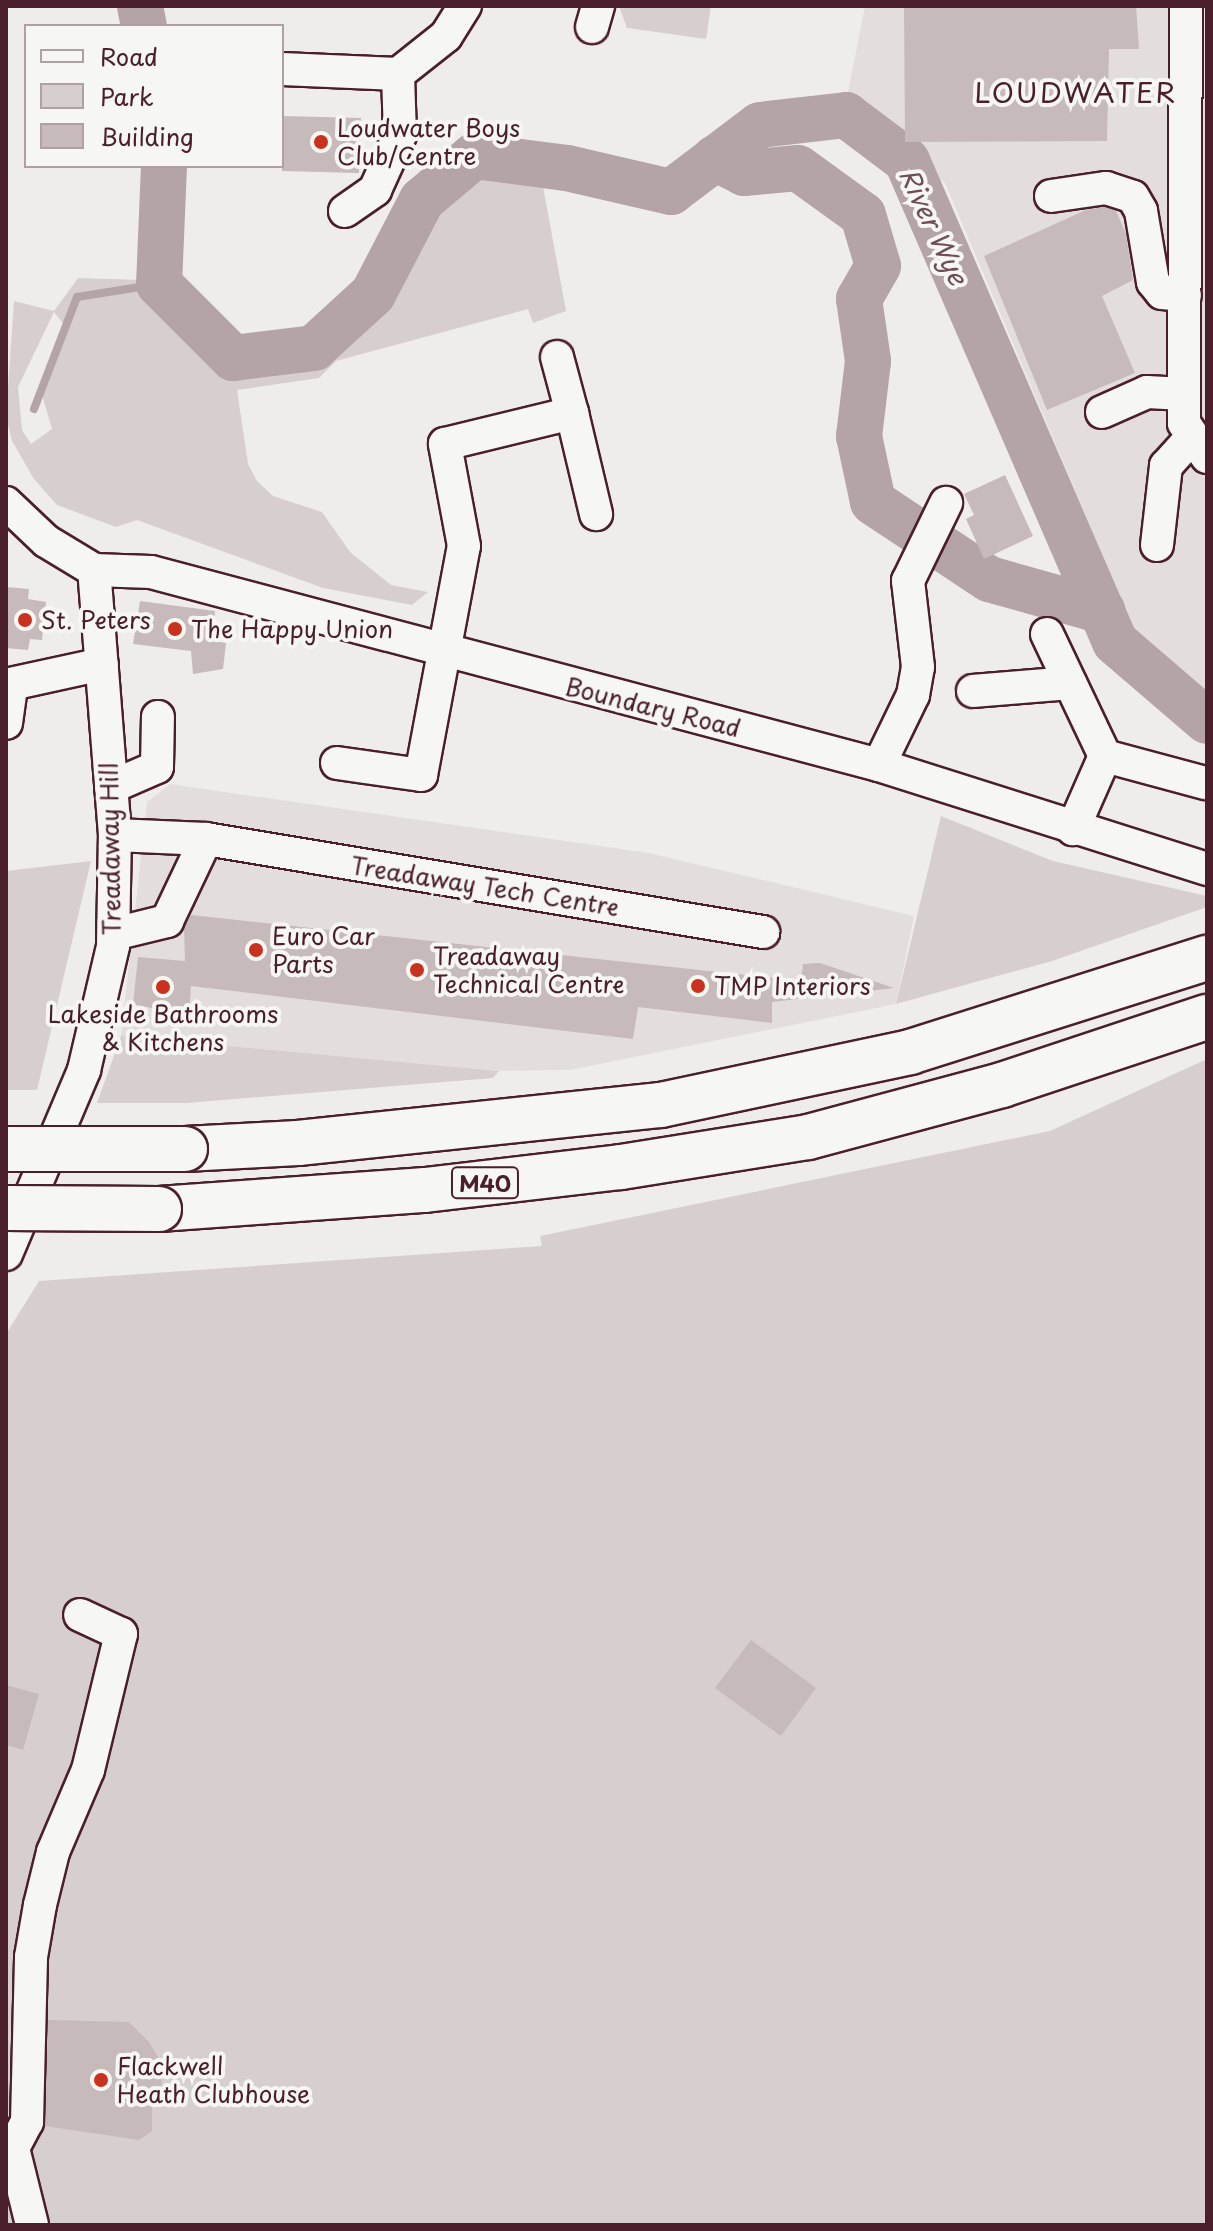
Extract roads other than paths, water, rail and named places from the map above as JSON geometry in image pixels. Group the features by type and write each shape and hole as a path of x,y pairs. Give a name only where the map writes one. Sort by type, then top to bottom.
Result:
{"highway":[{"name":"M40","path":"6,1149 185,1149 390,1135 661,1105 910,1052 1207,958"},
{"name":"M40","path":"6,1208 159,1209 425,1190 621,1167 808,1137 1002,1085 1207,1017"}],"street":[{"path":"284,69 398,74 446,36 465,6"},
{"path":"1157,545 1166,466 1200,447 1184,423 1185,295 1197,165 1186,6"},
{"path":"345,211 375,190 400,135 398,74"},
{"path":"1051,196 1106,188 1133,197 1141,211 1153,282 1162,293 1185,295"},
{"path":"557,357 596,514"},
{"path":"1102,412 1147,392 1184,394"},
{"path":"337,763 421,775 441,652 460,587 464,546 445,444 572,413"},
{"path":"6,503 46,541 94,570"},
{"path":"879,765 913,695 918,667 908,581 946,503"},
{"name":"Boundary Road","path":"94,570 151,572 441,652 879,765 1207,869"},
{"name":"Treadaway Hill","path":"6,1254 84,1070 114,934 115,835 94,570"},
{"path":"1047,634 1105,756 1205,783"},
{"path":"6,723 8,685 102,664"},
{"path":"973,691 1070,683"},
{"path":"111,787 157,767 158,717"},
{"path":"1073,829 1105,756"},
{"name":"Treadaway Tech Centre","path":"115,835 206,839 763,932"},
{"path":"114,934 167,921 206,839"},
{"path":"32,2225 10,2156 27,2122 31,1957 53,1852 88,1770 121,1634 80,1615"}],"waterway":[{"name":"River Wye","path":"140,6 144,24"},
{"name":"River Wye","path":"164,168 159,284 233,358 314,348 373,294 422,200 474,156 567,168 671,192 760,125 846,115 907,161 1115,642 1207,721"},
{"path":"715,158 744,173 798,168 863,215 878,266 859,299 868,361 859,436 873,502 989,579 1103,611"},
{"path":"34,409 77,297 159,284"}],"place":[{"name":"Loudwater Boys Club/Centre","path":"321,142"},
{"name":"St. Peters","path":"25,620"},
{"name":"The Happy Union","path":"175,629"},
{"name":"Euro Car Parts","path":"256,950"},
{"name":"Treadaway Technical Centre","path":"417,970"},
{"name":"TMP Interiors","path":"698,986"},
{"name":"Lakeside Bathrooms & Kitchens","path":"163,987"},
{"name":"Flackwell Heath Clubhouse","path":"101,2080"}],"district":[{"name":"LOUDWATER","path":"1076,92"}]}
